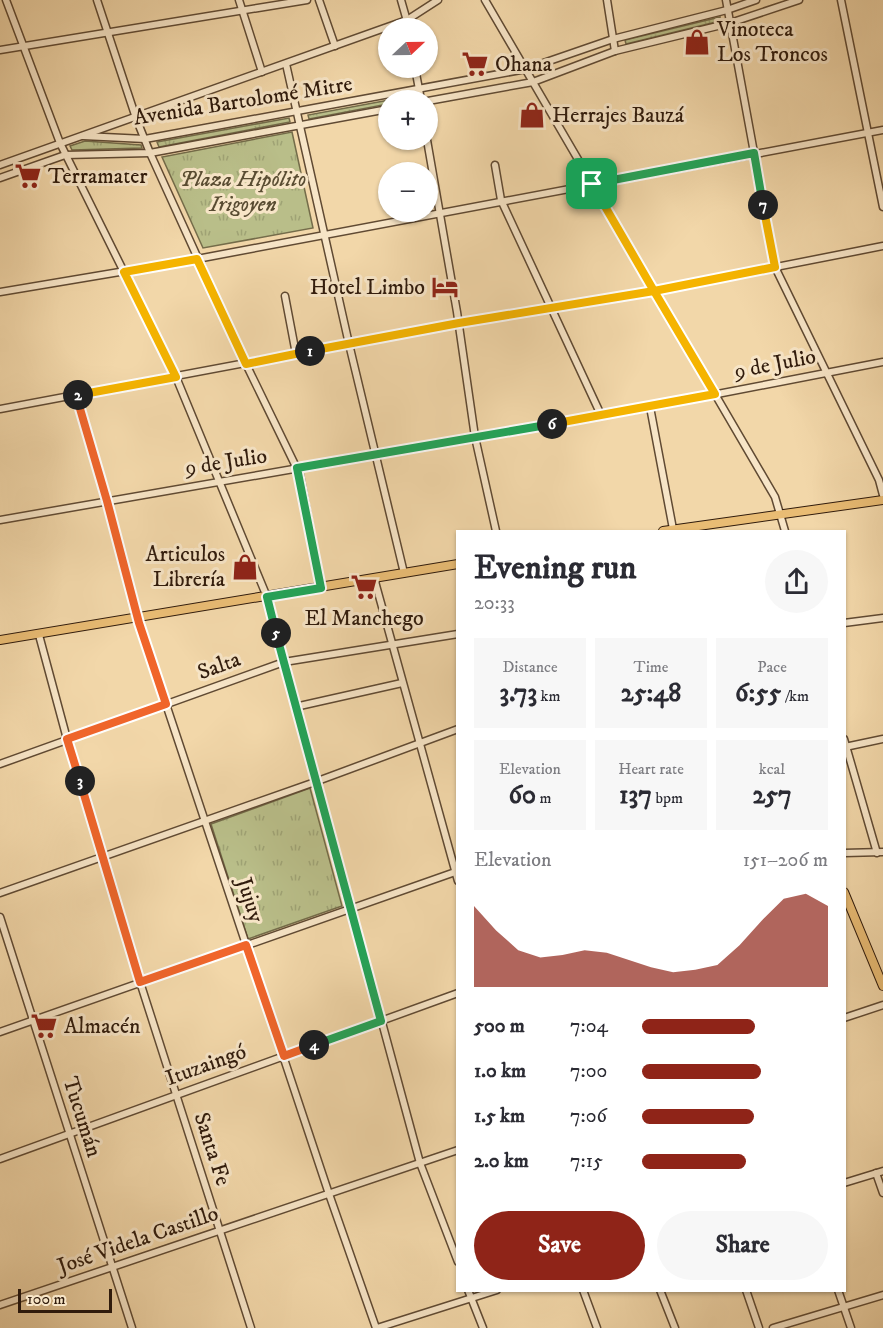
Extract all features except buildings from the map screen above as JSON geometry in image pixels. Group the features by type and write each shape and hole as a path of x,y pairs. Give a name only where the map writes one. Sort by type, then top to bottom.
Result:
{"main road":[{"path":"674,530 883,497"},
{"path":"0,640 456,564"},
{"path":"847,902 883,986"}],"street":[{"path":"6,0 65,155 176,377 267,597 315,782 420,1163 456,1257"},
{"path":"97,0 150,153 197,259 297,468 321,588"},
{"path":"239,0 262,72"},
{"path":"0,50 307,0"},
{"path":"319,0 335,46"},
{"path":"401,0 406,18"},
{"path":"410,18 438,0"},
{"path":"485,0 775,497 785,530"},
{"path":"607,0 615,51"},
{"path":"726,0 775,267 879,480 883,497"},
{"name":"Avenida Bartolomé Mitre","path":"419,90 526,69 613,39 756,0"},
{"path":"438,99 533,82 615,51 730,23 799,0"},
{"path":"841,0 883,207"},
{"path":"0,165 378,30"},
{"path":"286,64 349,344 404,573"},
{"path":"417,78 419,90"},
{"name":"Avenida Bartolomé Mitre","path":"83,136 145,139 378,98"},
{"name":"Avenida Bartolomé Mitre","path":"0,178 65,155 150,153 378,111"},
{"path":"0,292 197,259 883,130"},
{"path":"429,150 459,323 475,437 496,530"},
{"path":"495,165 501,201 601,415"},
{"path":"0,409 459,323 654,291 883,246"},
{"path":"285,296 296,354"},
{"name":"9 de Julio","path":"0,520 601,415 883,362"},
{"name":"Jujuy","path":"76,395 138,618 329,1194 377,1328"},
{"path":"650,406 674,530"},
{"path":"0,1032 456,871 374,578"},
{"path":"846,623 883,618"},
{"name":"Santa Fe","path":"39,634 67,739 140,982 251,1328"},
{"name":"Salta","path":"0,764 284,662 456,634"},
{"path":"296,707 402,682"},
{"path":"0,893 456,730"},
{"path":"846,854 880,852 846,747 883,739"},
{"path":"846,858 852,854"},
{"name":"Tucumán","path":"0,917 132,1328"},
{"name":"Ituzaingó","path":"0,1159 456,994"},
{"path":"846,1017 883,1005"},
{"name":"José Videla Castillo","path":"0,1305 456,1151"},
{"path":"846,1182 880,1172 883,1193"},
{"path":"469,1292 483,1328"},
{"path":"377,1328 490,1292"},
{"path":"584,1292 597,1328"},
{"path":"661,1292 675,1328"},
{"path":"747,1292 759,1328"},
{"path":"839,1292 851,1328"},
{"path":"773,1328 883,1295"}],"green space":[{"path":"720,17 720,21 626,44 625,40"},
{"path":"378,102 378,106 309,119 308,115"},
{"path":"289,118 290,122 159,147 157,142"},
{"name":"Plaza Hipólito Irigoyen","path":"292,132 313,228 203,248 162,157"},
{"path":"85,141 141,145 142,148 72,150 70,146"},
{"path":"310,788 342,906 248,939 211,824"}],"place":[{"name":"Vinoteca Los Troncos","path":"697,42"},
{"name":"Ohana","path":"475,64"},
{"name":"Herrajes Bauzá","path":"532,115"},
{"name":"Terramater","path":"28,176"},
{"name":"Hotel Limbo","path":"445,287"},
{"name":"Articulos Librería","path":"245,567"},
{"name":"El Manchego","path":"364,587"},
{"name":"Almacén","path":"44,1026"}],"route":[{"path":"592,184 654,291 459,323 246,364 197,259 124,272 176,377 76,395 139,623 166,704 67,739 140,982 246,945 284,1056 381,1021 267,597 321,588 297,468 715,394 654,291 775,267 754,153 592,184"}]}
